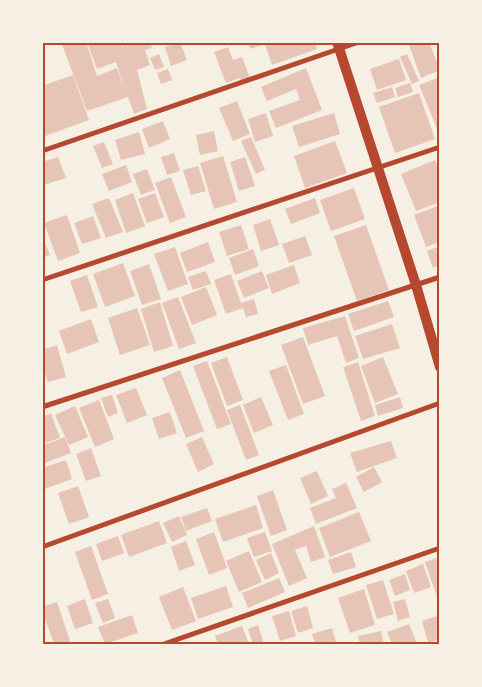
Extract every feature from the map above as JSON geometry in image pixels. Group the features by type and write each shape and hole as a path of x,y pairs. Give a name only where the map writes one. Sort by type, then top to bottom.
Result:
{"main road":[{"path":"338,46 416,285 440,367"}],"street":[{"path":"42,151 338,46 360,42"},
{"path":"42,280 379,169 440,147"},
{"path":"42,407 440,277"},
{"path":"42,547 440,403"},
{"path":"164,644 440,548"}],"building":[{"path":"61,42 86,42 97,76 117,68 126,93 116,62 97,69 87,42 121,42 123,48 123,42 150,42 152,48 145,50 150,65 137,70 147,109 134,114 128,97 87,111"},
{"path":"180,42 187,60 171,66 165,47"},
{"path":"248,42 315,42 317,49 272,65 265,44 250,49"},
{"path":"408,42 429,42 440,70 421,78"},
{"path":"228,47 233,60 242,57 250,78 241,82 240,78 226,83 214,52"},
{"path":"159,54 164,67 155,70 150,58"},
{"path":"407,54 419,81 412,84 400,57"},
{"path":"399,59 406,80 377,90 370,69"},
{"path":"306,68 322,110 276,128 269,111 300,100 296,89 267,101 261,87"},
{"path":"168,69 172,80 161,84 157,73"},
{"path":"73,75 89,120 45,136 42,128 42,86"},
{"path":"440,77 440,128 437,129 419,85"},
{"path":"410,83 413,92 398,97 395,88"},
{"path":"392,87 395,97 377,103 373,93"},
{"path":"419,93 435,139 395,153 379,107"},
{"path":"237,101 250,134 233,141 219,108"},
{"path":"266,113 273,136 255,142 248,119"},
{"path":"334,113 340,134 299,147 292,126"},
{"path":"163,121 170,139 149,148 142,129"},
{"path":"214,131 218,151 200,155 196,135"},
{"path":"139,132 145,154 121,160 115,140"},
{"path":"251,137 265,170 256,174 241,141"},
{"path":"335,141 347,173 305,188 294,156"},
{"path":"104,142 113,164 102,168 93,146"},
{"path":"174,153 180,171 167,175 161,157"},
{"path":"223,156 237,202 214,209 200,163"},
{"path":"58,157 66,178 44,185 42,162"},
{"path":"245,157 255,186 239,191 230,162"},
{"path":"435,160 440,170 440,202 416,211 401,174"},
{"path":"126,165 132,182 109,191 102,174"},
{"path":"198,166 206,191 191,195 183,170"},
{"path":"147,169 155,190 141,195 133,174"},
{"path":"171,177 186,217 170,223 155,183"},
{"path":"354,188 365,219 331,231 320,200"},
{"path":"133,193 145,226 126,233 115,200"},
{"path":"155,193 164,217 147,223 138,199"},
{"path":"109,198 123,232 106,238 92,204"},
{"path":"315,198 320,213 291,224 285,209"},
{"path":"440,205 440,242 426,247 414,215"},
{"path":"67,215 80,253 58,261 44,223"},
{"path":"93,216 101,238 82,244 74,223"},
{"path":"270,219 279,245 261,251 253,225"},
{"path":"241,225 249,249 227,256 219,232"},
{"path":"366,225 389,290 357,301 334,236"},
{"path":"42,236 50,255 42,258"},
{"path":"305,236 312,255 289,263 282,244"},
{"path":"208,242 215,262 187,272 180,253"},
{"path":"440,246 440,265 433,268 427,251"},
{"path":"175,247 188,284 168,291 154,254"},
{"path":"253,249 259,266 235,275 229,258"},
{"path":"123,263 135,296 105,307 93,274"},
{"path":"149,264 161,299 142,305 130,271"},
{"path":"294,265 300,283 272,294 266,275"},
{"path":"206,271 211,284 193,290 188,277"},
{"path":"262,271 269,288 244,298 237,281"},
{"path":"231,274 241,303 254,299 258,314 246,317 243,308 226,314 214,280"},
{"path":"87,275 98,307 81,312 70,281"},
{"path":"206,287 217,315 192,325 181,297"},
{"path":"178,297 196,343 179,349 162,303"},
{"path":"388,301 394,317 354,331 348,314"},
{"path":"160,302 173,346 154,352 141,309"},
{"path":"137,308 150,345 120,355 108,318"},
{"path":"345,316 359,358 346,363 337,336 308,345 303,328"},
{"path":"91,319 99,342 67,354 59,331"},
{"path":"392,324 400,348 363,359 355,336"},
{"path":"303,337 325,396 303,404 281,345"},
{"path":"57,345 66,377 48,382 42,365 42,350"},
{"path":"227,357 243,400 227,406 211,363"},
{"path":"383,357 398,394 375,403 361,366"},
{"path":"207,361 231,424 217,429 193,366"},
{"path":"358,362 375,416 361,421 343,367"},
{"path":"286,365 304,414 288,420 269,371"},
{"path":"180,370 204,431 186,438 162,378"},
{"path":"136,388 147,415 127,423 116,395"},
{"path":"112,395 118,413 108,417 101,398"},
{"path":"261,397 273,425 254,433 243,405"},
{"path":"400,397 403,408 378,416 375,405"},
{"path":"99,400 114,439 95,447 79,408"},
{"path":"240,405 259,455 246,460 227,410"},
{"path":"75,406 88,437 69,445 55,415"},
{"path":"170,412 177,433 159,439 152,418"},
{"path":"51,413 60,438 46,443 42,432 42,417"},
{"path":"65,437 71,453 42,464 42,446"},
{"path":"202,437 214,464 198,472 186,444"},
{"path":"391,441 397,458 357,472 350,453"},
{"path":"91,448 101,476 86,481 76,454"},
{"path":"66,460 72,479 42,490 42,468"},
{"path":"374,467 382,482 364,492 356,477"},
{"path":"317,471 328,496 311,504 300,478"},
{"path":"346,483 357,508 316,524 310,508 336,498 332,489"},
{"path":"78,486 89,517 69,524 58,493"},
{"path":"273,490 287,530 271,536 257,496"},
{"path":"256,505 263,528 223,542 215,519"},
{"path":"207,508 212,521 186,531 181,517"},
{"path":"359,512 371,541 330,557 319,528"},
{"path":"179,516 187,535 172,542 163,523"},
{"path":"159,521 167,543 129,557 121,535"},
{"path":"314,526 325,557 311,562 306,546 295,550 307,578 289,586 272,544"},
{"path":"214,532 227,568 209,575 196,539"},
{"path":"265,532 272,551 254,557 247,538"},
{"path":"118,536 124,553 102,561 96,544"},
{"path":"186,541 195,565 179,571 171,547"},
{"path":"91,546 108,594 92,600 75,552"},
{"path":"249,551 262,582 239,592 226,561"},
{"path":"351,552 356,567 333,574 328,560"},
{"path":"271,553 279,573 265,580 256,560"},
{"path":"440,557 440,603 439,603 425,562"},
{"path":"423,564 431,587 414,593 406,571"},
{"path":"405,574 410,590 395,596 389,580"},
{"path":"279,578 285,592 248,608 242,593"},
{"path":"383,580 394,614 377,619 366,585"},
{"path":"226,586 233,607 198,619 191,598"},
{"path":"183,587 196,621 172,630 159,597"},
{"path":"364,589 375,625 350,633 338,598"},
{"path":"85,599 93,623 75,629 67,606"},
{"path":"108,599 115,618 103,623 95,603"},
{"path":"405,599 410,617 398,621 393,602"},
{"path":"57,602 71,644 54,644 42,610 42,607"},
{"path":"307,606 313,628 298,633 291,611"},
{"path":"289,611 296,636 280,641 272,616"},
{"path":"132,615 138,633 105,644 98,627"},
{"path":"437,616 440,639 428,643 422,621"},
{"path":"409,624 417,644 392,644 387,632"},
{"path":"258,625 264,644 253,644 248,629"},
{"path":"242,626 249,644 218,644 215,636"},
{"path":"332,628 336,642 315,644 312,634"},
{"path":"381,631 384,644 360,644 358,636"}]}
